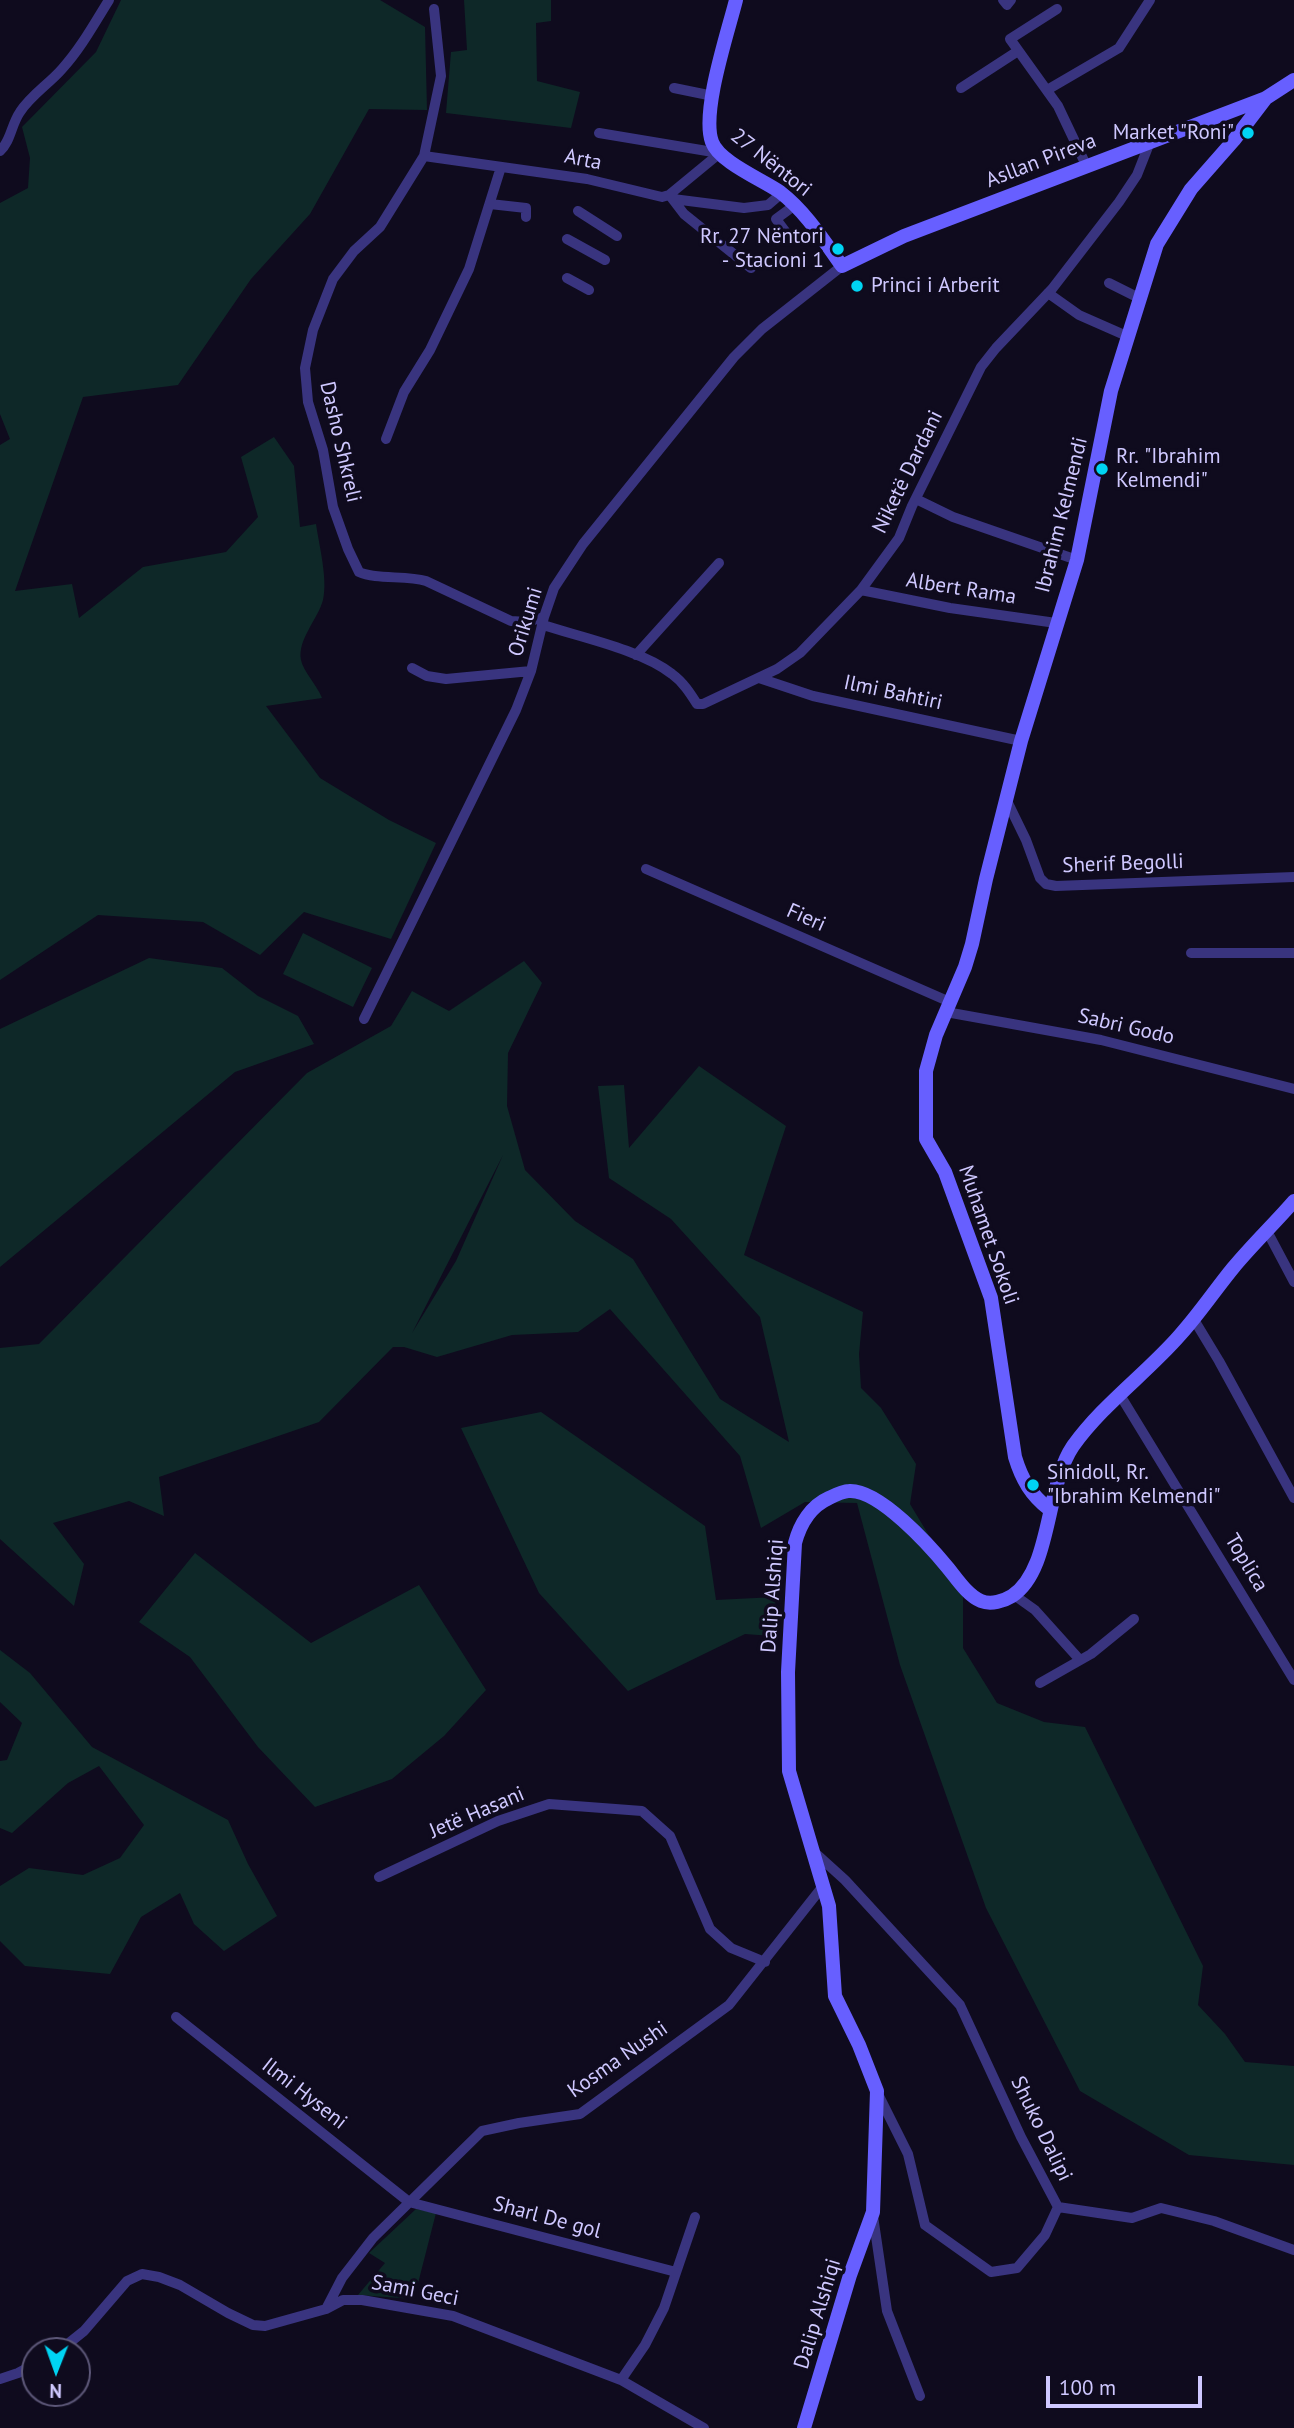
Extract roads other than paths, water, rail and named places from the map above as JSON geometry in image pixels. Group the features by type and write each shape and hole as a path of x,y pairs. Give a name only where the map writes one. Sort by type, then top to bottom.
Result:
{"street":[{"path":"0,151 8,140 18,114 85,41 109,0"},
{"name":"27 Nëntori","path":"736,0 713,96 710,132 714,147 782,193 795,205 842,266"},
{"path":"1003,0 1007,5 1012,0"},
{"path":"1046,90 1119,48 1150,0"},
{"path":"424,156 441,76 434,9"},
{"path":"1057,9 1010,39 1065,119 1086,165"},
{"path":"961,88 1018,51"},
{"name":"Asllan Pireva","path":"842,266 904,236 1266,98 1294,80"},
{"path":"674,88 713,96"},
{"name":"Ibrahim Kelmendi","path":"948,1007 972,944 1021,741 1077,560 1108,406 1157,244 1203,174 1230,145 1266,98"},
{"path":"599,133 720,153"},
{"name":"Niketë Dardani","path":"636,655 670,672 679,679 697,704 704,704 777,669 800,653 861,590 899,538 981,368 996,348 1048,293 1129,187 1137,175 1150,142"},
{"path":"720,153 671,197 684,215 751,268"},
{"name":"Arta","path":"424,156 587,179 658,196 744,208 768,205 782,193"},
{"name":"Dasho Shkreli","path":"424,156 380,228 354,251 338,272 327,291 309,346 305,368 308,401 323,450 333,507 355,565 364,574 413,577 511,621 543,621"},
{"path":"386,439 404,392 430,350 469,269 501,167"},
{"path":"490,204 526,208 526,217"},
{"path":"785,231 776,219 795,205"},
{"path":"578,211 618,236"},
{"path":"567,240 605,260"},
{"name":"Orikumi","path":"364,1020 516,710 531,671 554,588 583,544 734,358 762,329 842,266"},
{"path":"567,278 589,290"},
{"path":"1109,283 1141,299"},
{"path":"1048,293 1079,315 1129,337"},
{"path":"916,499 953,517 1077,560"},
{"path":"543,621 636,655 719,563"},
{"name":"Albert Rama","path":"861,590 950,608 1056,623"},
{"path":"412,668 427,676 446,679 531,671"},
{"name":"Ilmi Bahtiri","path":"759,678 813,696 1021,741"},
{"name":"Sherif Begolli","path":"1007,801 1027,840 1040,878 1046,884 1056,886 1294,877"},
{"name":"Fieri","path":"646,869 948,1007"},
{"path":"1191,953 1294,953"},
{"name":"Sabri Godo","path":"948,1007 1101,1040 1294,1089"},
{"name":"Muhamet Sokoli","path":"948,1007 929,1055 926,1071 926,1139 945,1172 991,1298 1010,1432 1020,1474 1028,1489 1049,1509"},
{"path":"1080,1660 1035,1610 1014,1595 1038,1560 1049,1509 1063,1465 1074,1446 1180,1335 1234,1267 1294,1201"},
{"path":"1267,1231 1294,1282"},
{"path":"1193,1318 1294,1498"},
{"name":"Toplica","path":"1120,1395 1294,1680"},
{"name":"Dalip Alshiqi","path":"920,2396 887,2311 873,2212 877,2091 859,2045 835,1996 829,1906 789,1771 789,1672 794,1551 800,1526 824,1500 850,1491 863,1493 898,1517 931,1549 971,1595 982,1602 992,1602 1003,1601 1014,1595"},
{"path":"1041,1683 1080,1660 1134,1619"},
{"name":"Jetë Hasani","path":"379,1877 498,1821 549,1804 642,1811 670,1836 710,1929 731,1948 765,1962"},
{"name":"Shuko Dalipi","path":"813,1851 845,1880 960,2005 1021,2137 1058,2207 1045,2235 1017,2268 991,2272 925,2225 908,2154 877,2091"},
{"name":"Kosma Nushi","path":"326,2309 342,2278 373,2238 482,2131 580,2114 729,2005 823,1886"},
{"name":"Ilmi Hyseni","path":"176,2017 409,2202"},
{"name":"Sharl De gol","path":"409,2202 676,2272"},
{"path":"1058,2207 1132,2218 1161,2208 1214,2221 1294,2250"},
{"name":"Dalip Alshiqi","path":"804,2428 850,2275 873,2212"},
{"path":"621,2380 645,2345 664,2308 695,2217"},
{"name":"Sami Geci","path":"76,2337 127,2281 142,2274 180,2285 253,2325 265,2326 326,2309 343,2300 362,2300 453,2316 621,2380 704,2428"},
{"path":"0,2379 21,2371"}],"place":[{"name":"Market \"Roni\"","path":"1248,133"},
{"name":"Rr. 27 Nëntori - Stacioni 1","path":"838,249"},
{"name":"Princi i Arberit","path":"857,286"},
{"name":"Rr. \"Ibrahim Kelmendi\"","path":"1102,469"},
{"name":"Sinidoll, Rr. \"Ibrahim Kelmendi\"","path":"1033,1485"}]}
